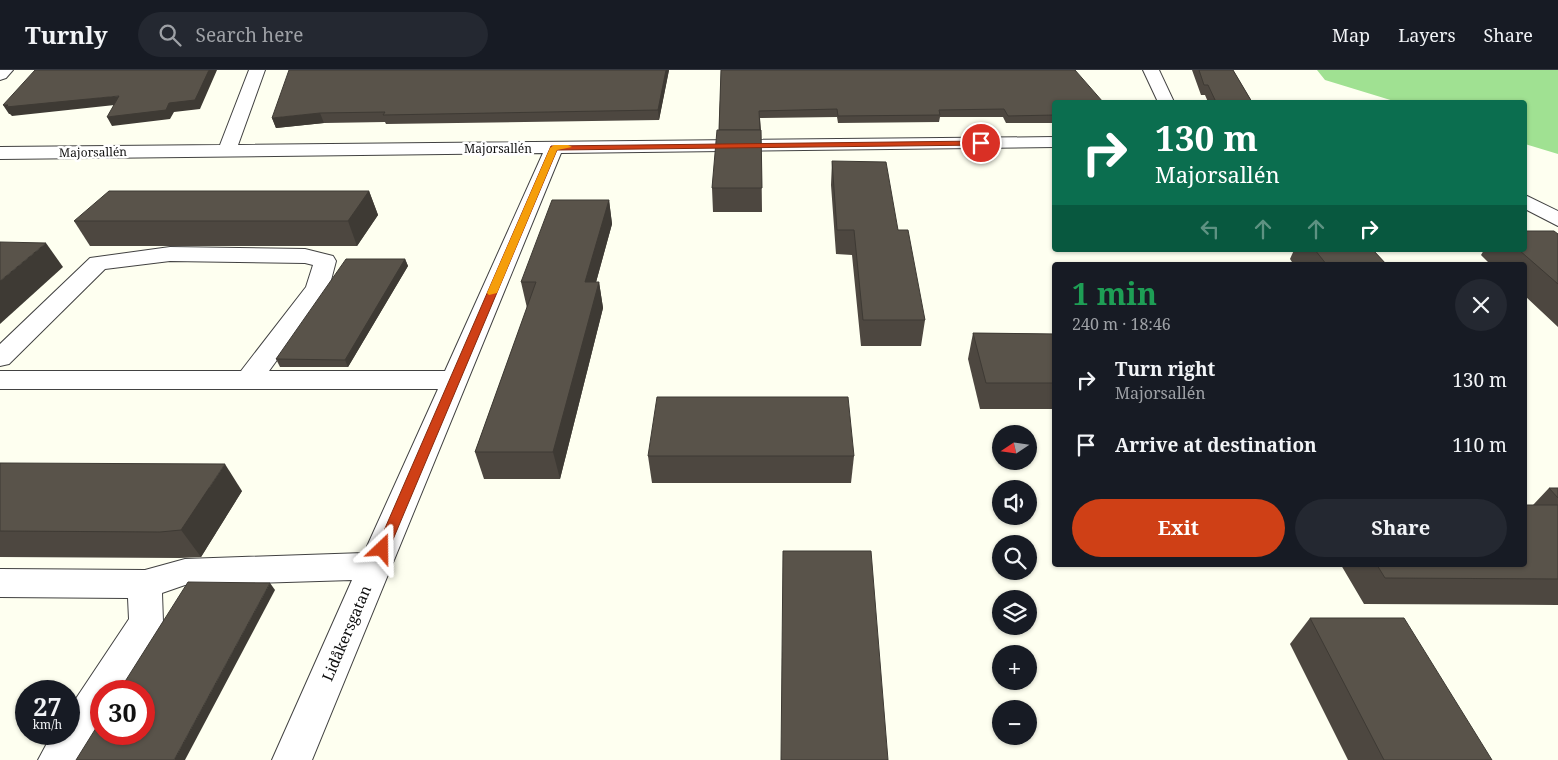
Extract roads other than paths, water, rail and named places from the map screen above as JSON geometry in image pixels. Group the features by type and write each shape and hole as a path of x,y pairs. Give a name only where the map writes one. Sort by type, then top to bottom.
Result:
{"street":[{"path":"0,75 5,70"},
{"path":"227,151 257,70"},
{"path":"1151,70 1165,100"},
{"name":"Majorsallén","path":"0,153 1052,142"},
{"name":"Lidåkersgatan","path":"292,760 554,148"},
{"path":"1527,202 1558,220"},
{"path":"0,358 98,263 170,254 306,256 325,261 317,288 248,380"},
{"path":"0,380 455,380"},
{"path":"0,583 145,584 185,572 375,566"},
{"path":"110,680 146,622 145,584"},
{"path":"58,760 90,711"}]}
